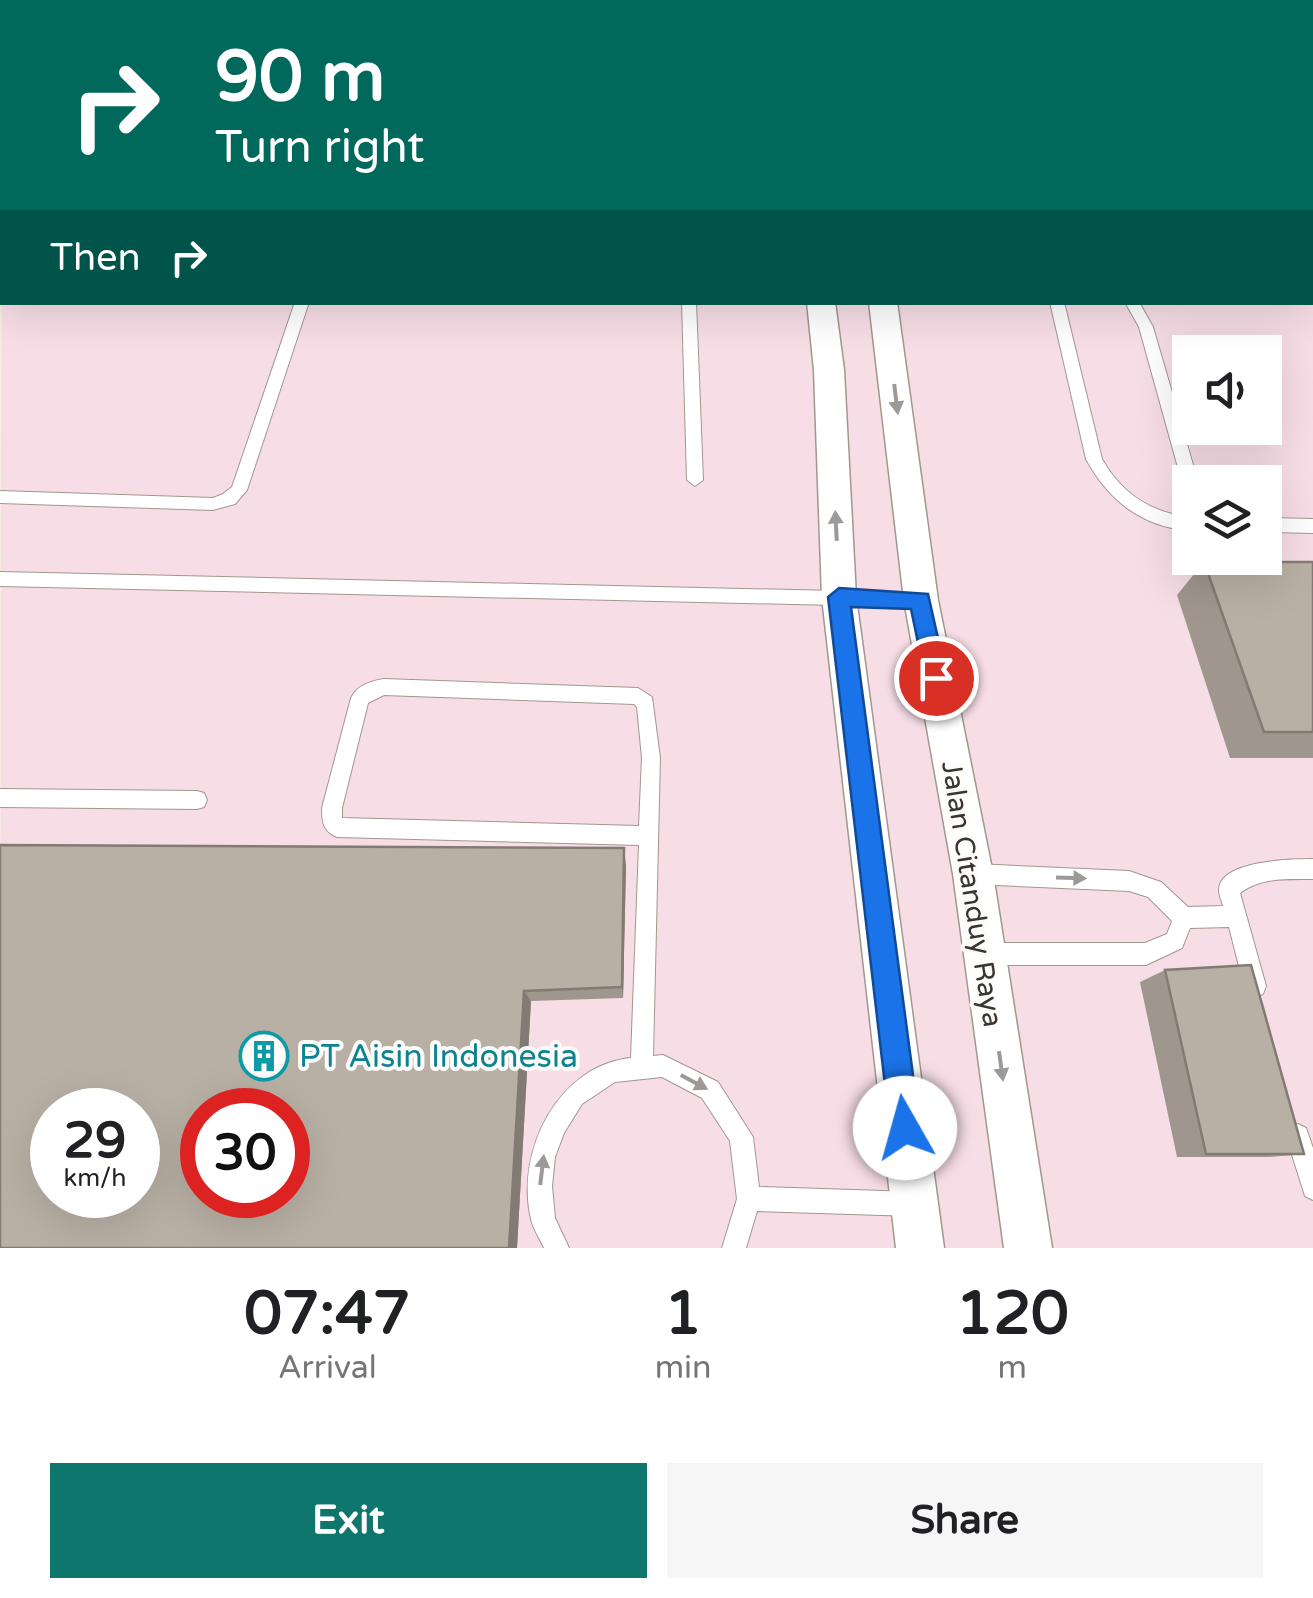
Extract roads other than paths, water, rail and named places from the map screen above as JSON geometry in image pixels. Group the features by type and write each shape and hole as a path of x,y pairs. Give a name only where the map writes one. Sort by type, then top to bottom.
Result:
{"street":[{"path":"821,305 829,370 839,597 920,1248"},
{"name":"Jalan Citanduy Raya","path":"884,305 920,600 973,874 1028,1248"}],"lane":[{"path":"0,497 213,504 229,499 239,490 301,305"},
{"path":"689,305 696,480"},
{"path":"1058,305 1094,459 1104,480 1145,513 1172,523"},
{"path":"1134,305 1146,327 1185,465"},
{"path":"1282,525 1313,526"},
{"path":"0,579 920,600"},
{"path":"642,1069 648,836 648,708 638,696 384,687 360,698 332,808 332,822 337,828 648,836"},
{"path":"0,798 196,800"},
{"path":"1260,1006 1228,888 1242,875 1270,870 1313,870"},
{"path":"973,874 1128,881 1154,889 1184,918 1234,916"},
{"path":"985,954 1146,954 1175,940 1184,918"},
{"path":"557,1248 543,1220 540,1186 543,1157 555,1126 574,1096 612,1071 663,1066 710,1090 741,1137 749,1199 734,1248"},
{"path":"1292,1115 1313,1188"},
{"path":"749,1199 915,1204"}],"place":[{"name":"PT Aisin Indonesia","path":"264,1056"}]}
